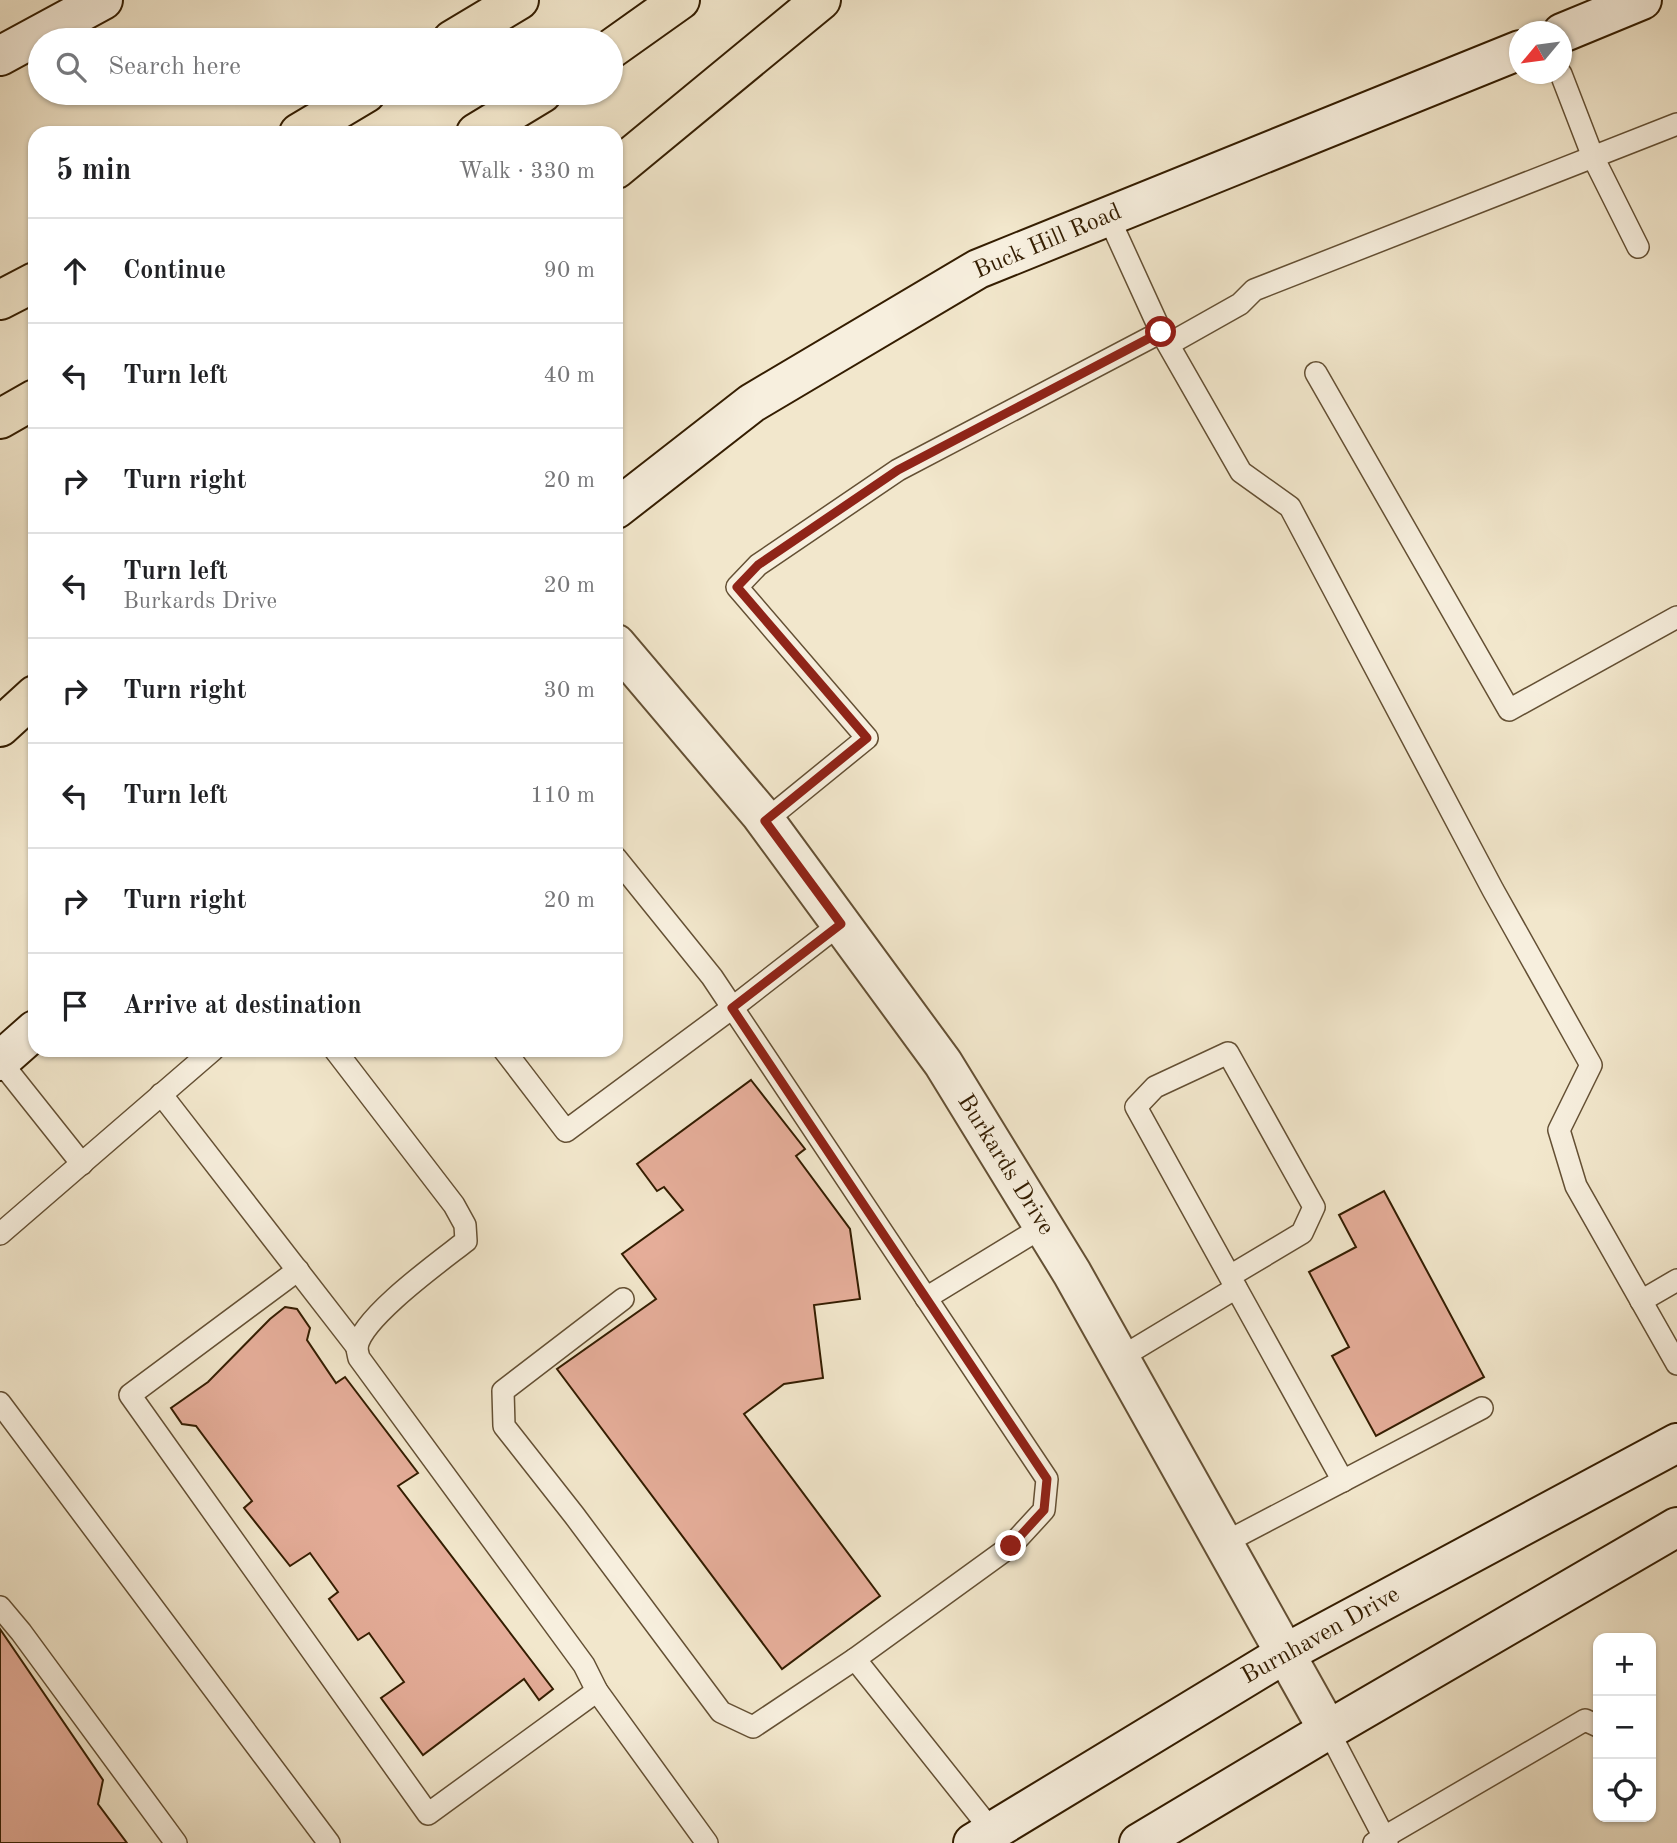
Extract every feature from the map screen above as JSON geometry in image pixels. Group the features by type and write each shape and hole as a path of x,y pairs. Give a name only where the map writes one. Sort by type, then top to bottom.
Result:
{"highway":[{"path":"472,28 519,0"},
{"path":"623,40 680,0"},
{"path":"623,163 821,0"},
{"path":"311,126 346,105"},
{"path":"488,126 522,105"},
{"path":"0,300 28,286"},
{"path":"0,419 28,403"},
{"path":"0,727 28,701"}],"street":[{"path":"52,28 103,0"},
{"path":"1572,29 1642,0"},
{"path":"0,56 28,41"},
{"name":"Buck Hill Road","path":"623,504 752,404 978,269 1509,54"},
{"name":"Burkards Drive","path":"623,653 765,821 943,1063 1044,1226 1328,1730"},
{"path":"0,1061 28,1036"},
{"name":"Burnhaven Drive","path":"983,1837 1286,1653 1677,1443"},
{"path":"1139,1843 1677,1527"}],"lane":[{"path":"1565,84 1594,157 1638,247"},
{"path":"765,821 867,738 737,587 758,565 898,470 1165,338 1240,304 1254,290 1677,124"},
{"path":"1108,216 1165,338 1241,471 1290,507 1493,890 1591,1065 1559,1130 1576,1186 1677,1364"},
{"path":"1316,373 1509,710 1677,617"},
{"path":"623,867 712,977 1047,1479 1044,1510 1011,1546 855,1659 753,1727 722,1712 504,1426 503,1391 623,1299"},
{"path":"509,1057 566,1131 841,924"},
{"path":"1120,1358 1233,1282 1302,1233 1314,1206 1228,1053 1154,1087 1136,1107 1233,1282 1343,1481"},
{"path":"0,1234 205,1057"},
{"path":"340,1057 454,1205 465,1225 466,1241 388,1304 365,1332 357,1347"},
{"path":"0,1061 82,1164"},
{"path":"161,1094 357,1347 359,1358 584,1665 597,1691 707,1843"},
{"path":"926,1298 1044,1226"},
{"path":"298,1270 130,1395 428,1814 597,1691"},
{"path":"1641,1301 1677,1280"},
{"path":"0,1403 329,1843"},
{"path":"1224,1543 1482,1408"},
{"path":"0,1607 176,1843"},
{"path":"855,1659 983,1837"},
{"path":"1328,1730 1382,1841 1585,1720 1593,1724"}],"building":[{"path":"751,1080 805,1149 796,1156 850,1229 860,1299 814,1305 823,1378 784,1384 744,1414 880,1596 782,1669 557,1369 656,1299 622,1254 683,1210 664,1187 657,1191 637,1164"},
{"path":"1384,1191 1484,1377 1376,1436 1332,1356 1349,1347 1309,1272 1356,1247 1339,1215"},
{"path":"285,1307 297,1309 310,1328 307,1340 336,1383 345,1377 418,1473 398,1486 553,1689 539,1700 524,1679 423,1755 381,1698 404,1682 369,1633 358,1640 329,1599 338,1592 310,1553 290,1566 244,1508 252,1501 196,1426 182,1424 171,1408 208,1382"},
{"path":"0,1629 103,1780 98,1804 127,1843 0,1843"}],"route":[{"path":"1011,1546 1044,1510 1047,1479 732,1008 841,924 765,821 867,738 737,587 758,565 898,470 1161,332"}]}
